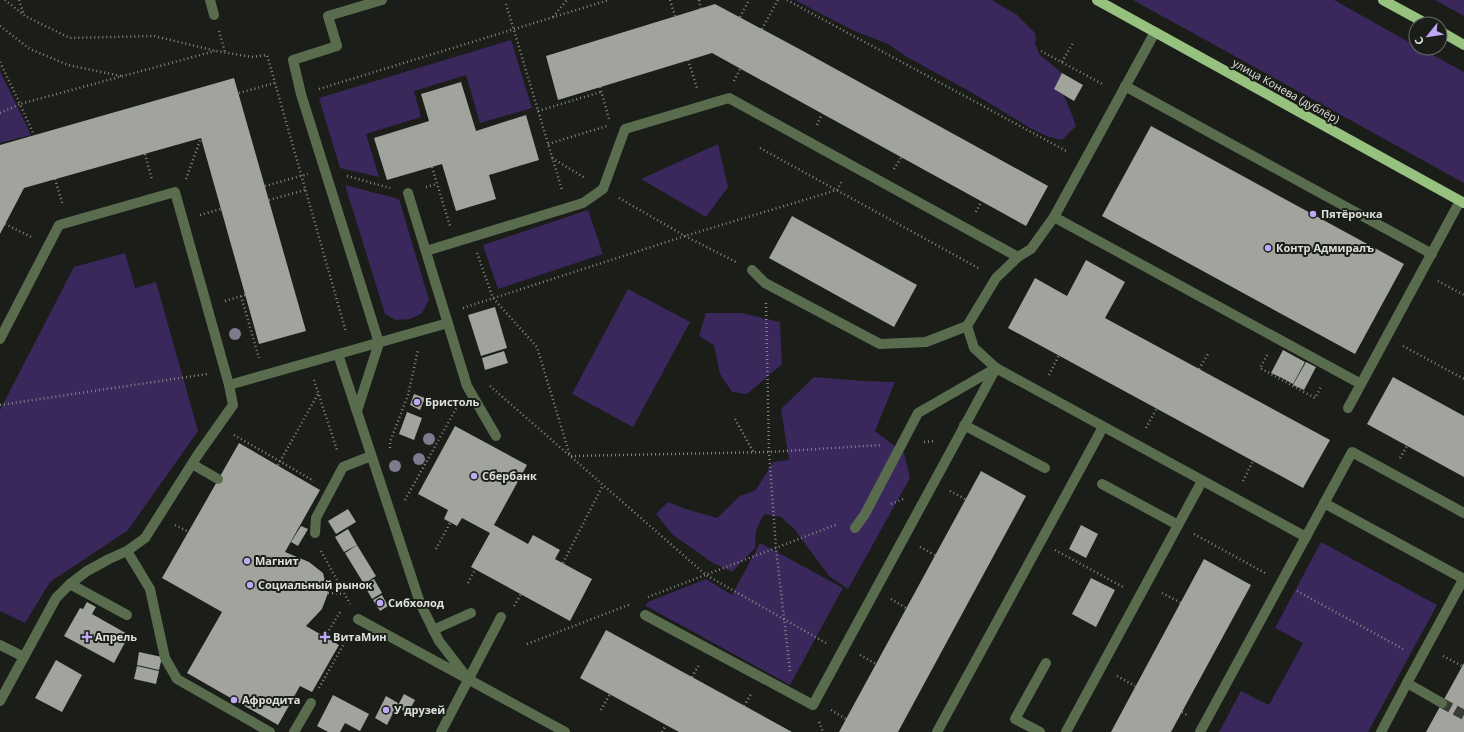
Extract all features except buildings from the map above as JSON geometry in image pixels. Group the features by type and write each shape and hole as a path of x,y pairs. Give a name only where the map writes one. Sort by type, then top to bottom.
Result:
{"main road":[{"name":"улица Конева (дублёр)","path":"1097,0 1462,202"},
{"path":"1383,0 1412,16"},
{"path":"1448,36 1464,45"}],"street":[{"path":"210,0 214,15"},
{"path":"357,411 379,343 301,94 292,60 337,46 328,16 382,0"},
{"path":"752,270 765,284 880,344 926,342 967,326 996,278 1018,258 1031,249 1054,217 1155,32"},
{"path":"1125,86 1432,254"},
{"path":"426,251 583,203 603,189 625,129 729,98 1018,258"},
{"path":"0,339 59,225 174,192 229,385 233,405 192,464 145,538 127,552 109,559 87,572 70,584 56,598 0,701"},
{"path":"408,192 468,386 496,436"},
{"path":"1348,408 1462,202"},
{"path":"1054,217 1361,384"},
{"path":"229,385 422,330 447,318"},
{"path":"967,326 974,348 996,368 1306,537"},
{"path":"338,354 420,603 439,641 469,680"},
{"path":"645,615 813,704 996,368"},
{"path":"855,528 865,514 918,413 996,368"},
{"path":"964,425 1045,468"},
{"path":"937,732 1103,427"},
{"path":"1200,732 1352,452 1464,513"},
{"path":"315,533 316,518 342,466 371,456"},
{"path":"192,464 218,479"},
{"path":"1066,732 1202,481"},
{"path":"1102,484 1178,525"},
{"path":"1324,503 1464,579 1380,732"},
{"path":"127,552 150,589 165,658 177,679 270,732"},
{"path":"70,584 127,615"},
{"path":"433,630 471,613"},
{"path":"441,732 502,617"},
{"path":"358,619 565,732"},
{"path":"0,645 24,657"},
{"path":"1040,732 1015,718 1046,663"},
{"path":"1407,683 1442,703"},
{"path":"294,732 310,703"}],"path":[{"path":"5,0 25,16 70,38 154,36 216,51 252,57 267,55 351,351"},
{"path":"19,0 25,16"},
{"path":"552,17 567,0"},
{"path":"301,94 609,0"},
{"path":"670,0 675,16"},
{"path":"698,0 701,9"},
{"path":"740,17 749,0"},
{"path":"762,29 778,0"},
{"path":"787,0 1084,161"},
{"path":"506,4 567,208"},
{"path":"0,26 30,48 68,65 121,76"},
{"path":"1062,62 1073,43"},
{"path":"0,113 20,104 216,51"},
{"path":"1041,51 1104,85"},
{"path":"688,60 697,90"},
{"path":"0,62 34,135"},
{"path":"238,93 275,83"},
{"path":"548,144 611,124 600,87"},
{"path":"538,111 601,92"},
{"path":"185,182 201,138"},
{"path":"760,148 996,278"},
{"path":"145,154 153,183"},
{"path":"552,158 685,236 752,270"},
{"path":"432,167 450,227"},
{"path":"265,186 325,169 340,175 408,192"},
{"path":"56,179 64,209"},
{"path":"269,200 305,190"},
{"path":"447,318 493,298 685,236 837,190"},
{"path":"194,216 221,209"},
{"path":"5,224 31,237"},
{"path":"471,237 493,298 537,347 570,456"},
{"path":"1422,272 1464,295"},
{"path":"765,284 769,452 776,548 793,694"},
{"path":"219,303 246,295"},
{"path":"241,296 260,363"},
{"path":"390,448 390,442 408,395 422,330"},
{"path":"1387,337 1464,379"},
{"path":"1199,369 1208,354"},
{"path":"1056,379 1049,375 1059,355"},
{"path":"308,363 342,466"},
{"path":"0,405 225,371"},
{"path":"486,383 706,575 819,639"},
{"path":"278,465 318,394"},
{"path":"1153,432 1146,428 1157,408"},
{"path":"403,493 405,501 450,418"},
{"path":"735,419 754,453"},
{"path":"218,426 331,490"},
{"path":"570,456 754,453 957,440"},
{"path":"1249,484 1243,481 1253,461"},
{"path":"563,563 603,485"},
{"path":"642,599 930,489"},
{"path":"947,489 965,499"},
{"path":"172,523 188,532"},
{"path":"436,549 450,523"},
{"path":"1178,525 1420,658"},
{"path":"310,703 358,619 321,550 315,533"},
{"path":"1041,542 1139,596"},
{"path":"916,545 935,555"},
{"path":"468,583 475,570"},
{"path":"1158,590 1181,603"},
{"path":"328,593 344,594"},
{"path":"514,607 521,594"},
{"path":"888,597 906,608"},
{"path":"527,644 634,602"},
{"path":"325,637 331,627"},
{"path":"1439,653 1462,666"},
{"path":"857,654 876,664"},
{"path":"1113,674 1136,686"},
{"path":"601,710 610,694"},
{"path":"827,708 846,719"},
{"path":"662,732 666,725"}],"shaded area":[{"path":"795,0 992,0 1017,15 1035,33 1035,44 1040,55 1062,73 1054,89 1063,94 1076,126 1062,140 1049,137 1030,128 971,92 907,57 888,44 852,30"},
{"path":"1133,0 1334,0 1408,42 1408,56 1435,56 1464,72 1464,183"},
{"path":"1435,0 1464,0 1464,16"},
{"path":"511,40 532,108 480,123 466,75 414,91 421,117 366,134 379,177 340,168 319,98"},
{"path":"0,71 31,135 0,143"},
{"path":"718,144 728,187 706,217 641,179"},
{"path":"345,185 399,199 429,300 422,313 410,319 396,320 385,314"},
{"path":"588,210 603,254 498,289 483,245"},
{"path":"125,253 135,288 156,282 198,431 128,530 50,582 25,623 0,611 0,410 74,267"},
{"path":"628,289 690,322 633,427 572,394"},
{"path":"706,313 742,313 780,322 782,364 747,394 732,392 720,374 714,345 699,336"},
{"path":"814,377 895,382 875,431 904,453 910,478 848,589 829,576 795,530 781,517 764,514 756,530 755,548 732,572 713,563 673,535 656,514 668,502 717,518 740,496 756,490 773,462 789,460 781,409"},
{"path":"1321,542 1437,605 1368,732 1219,732 1241,691 1269,705 1303,643 1275,628"},
{"path":"760,543 843,588 790,685 646,606 648,602 706,579 732,595"}],"tunnel":[{"path":"1442,703 1464,715"}],"place":[{"name":"Пятёрочка","path":"1313,214"},
{"name":"Контр Адмиралъ","path":"1268,248"},
{"name":"Бристоль","path":"417,402"},
{"name":"Сбербанк","path":"474,476"},
{"name":"Магнит","path":"247,561"},
{"name":"Социальный рынок","path":"250,585"},
{"name":"Сибхолод","path":"380,603"},
{"name":"Апрель","path":"87,637"},
{"name":"ВитаМин","path":"325,637"},
{"name":"Афродита","path":"234,700"},
{"name":"У друзей","path":"386,710"}]}
